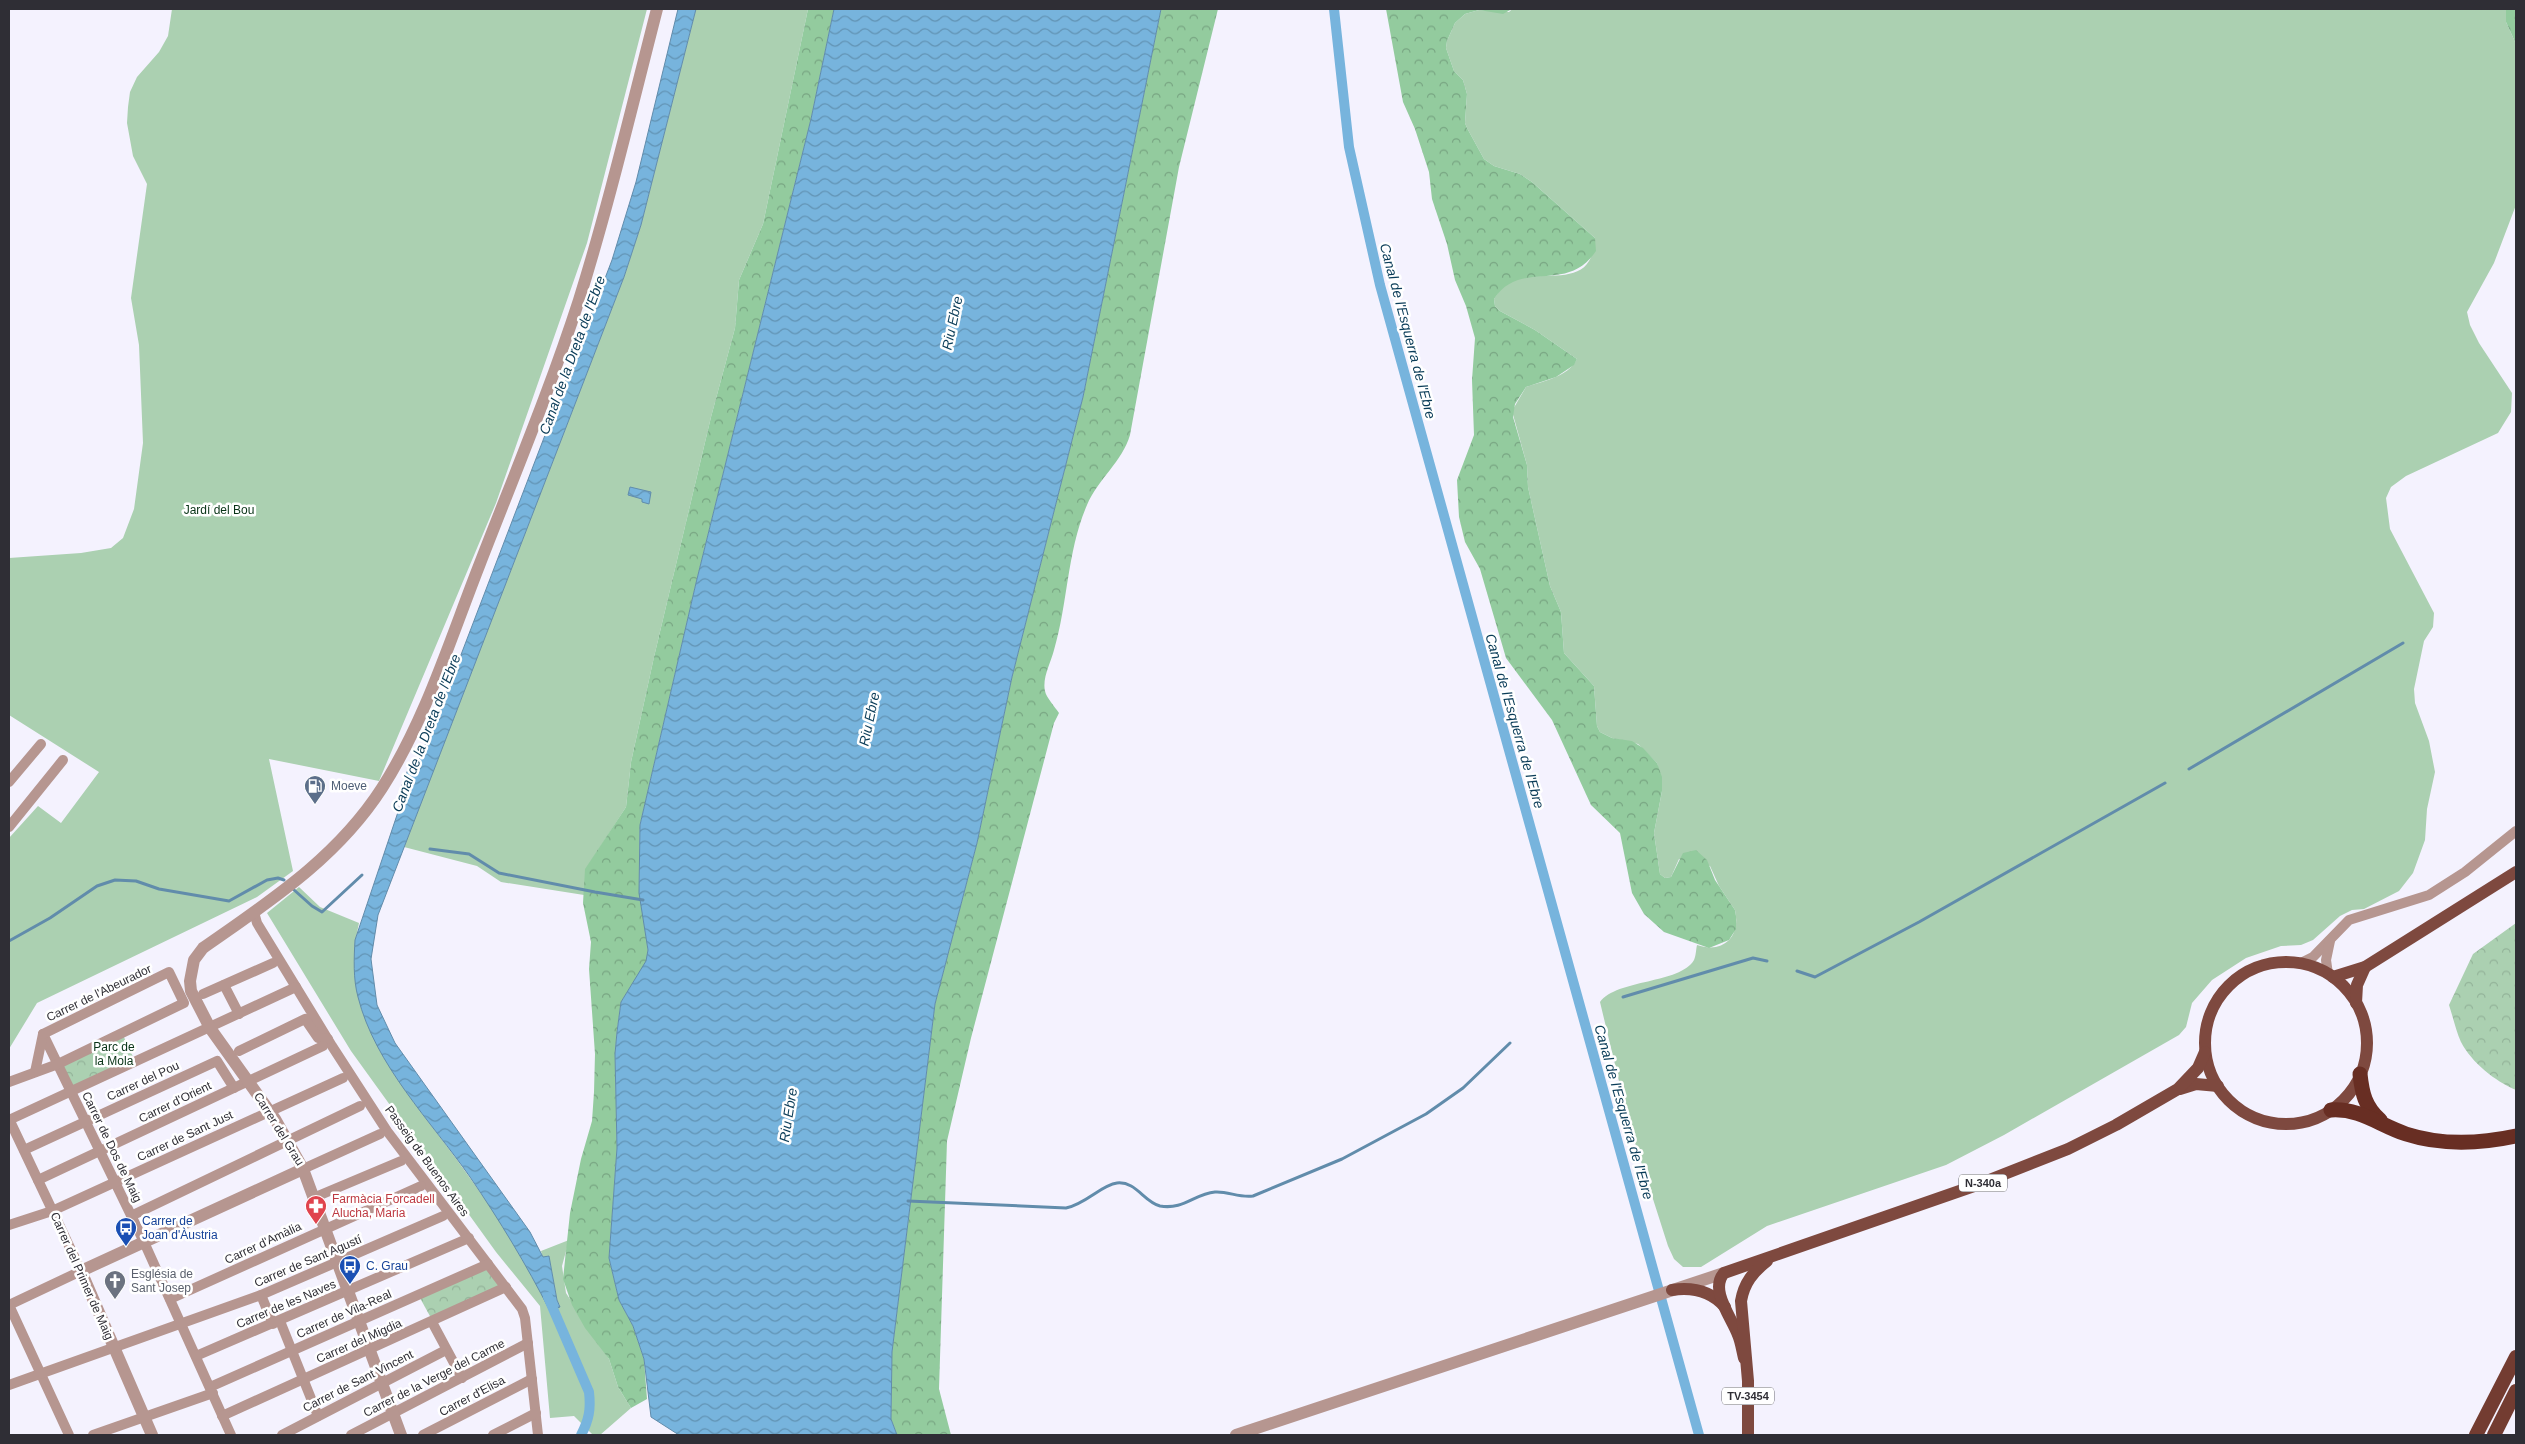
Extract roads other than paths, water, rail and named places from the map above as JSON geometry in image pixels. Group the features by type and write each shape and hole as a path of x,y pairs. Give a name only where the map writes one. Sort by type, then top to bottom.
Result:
{"highway":[{"path":"2360,1074 2362,1095 2372,1113 2386,1126"},
{"path":"2331,1110 2347,1109 2386,1126 2432,1141 2458,1144 2489,1142 2516,1136"},
{"path":"2476,1435 2516,1357"},
{"path":"2494,1435 2516,1391"}],"main road":[{"path":"2330,975 2366,967 2516,872"},
{"path":"2270,963 2301,963 2330,975 2348,991 2356,1003 2364,1022 2367,1042 2360,1074 2348,1094 2331,1110 2308,1120 2282,1123 2269,1122 2240,1109 2225,1096 2218,1086 2210,1069 2206,1052 2206,1032 2211,1013 2220,995 2234,980 2251,970 2270,963"},
{"path":"2356,1003 2357,985 2366,967"},
{"name":"N-340a","path":"2178,1089 2198,1068 2206,1052"},
{"name":"N-340a","path":"1725,1272 1974,1186 2053,1156 2116,1125 2178,1089 2196,1084 2218,1086"},
{"path":"1670,1290 1693,1289 1721,1297 1742,1294 1755,1271 1777,1254"},
{"path":"1726,1309 1721,1297 1719,1280 1725,1272 1734,1278 1742,1294"},
{"name":"TV-3454","path":"1706,1293 1726,1309 1739,1337 1748,1388 1748,1435"},
{"name":"TV-3454","path":"1742,1294 1744,1358"}],"street":[{"path":"254,912 317,865 347,834 382,788 412,731 525,448 578,301 610,192 657,9"},
{"path":"9,782 41,744"},
{"path":"9,827 63,760"},
{"path":"2301,963 2313,958 2349,920 2429,896 2465,872 2516,832"},
{"name":"Carrer del Grau","path":"254,912 203,948 194,960 190,981 191,991 210,1028 270,1111 303,1168 336,1263 401,1435"},
{"name":"Passeig de Buenos Aires","path":"254,912 257,923 296,987 326,1042 387,1130 522,1309 528,1344 538,1435"},
{"path":"2330,975 2326,960 2331,938"},
{"path":"204,994 273,963"},
{"name":"Carrer de l'Abeurador","path":"35,1072 43,1034 169,972 184,1003 58,1064"},
{"path":"224,985 239,1014"},
{"path":"9,1119 296,987"},
{"path":"239,1051 305,1019 318,1038 326,1042"},
{"name":"Carrer de Dos de Maig","path":"43,1034 144,1242 231,1435"},
{"name":"Carrer d'Orient","path":"38,1180 101,1152 326,1042"},
{"name":"Carrer del Pou","path":"24,1150 217,1061 234,1088"},
{"path":"9,1082 58,1064"},
{"name":"Carrer de Sant Just","path":"9,1225 52,1211 343,1078"},
{"path":"131,1216 360,1106"},
{"name":"Carrer del Primer de Maig","path":"9,1119 81,1272 152,1435"},
{"path":"69,1435 9,1305 380,1134"},
{"path":"9,1144 19,1140"},
{"path":"313,1198 401,1161"},
{"name":"Carrer d'Amàlia","path":"170,1299 421,1186"},
{"name":"Carrer de Sant Agustí","path":"9,1385 182,1325 261,1295 443,1216"},
{"name":"Carrer de les Naves","path":"196,1356 469,1238"},
{"name":"Carrer de Vila-Real","path":"92,1435 144,1418 211,1390 292,1351 488,1264"},
{"name":"N-340a","path":"1236,1435 1725,1272"},
{"name":"Carrer del Migdia","path":"222,1416 369,1351 506,1287"},
{"path":"261,1295 292,1351 318,1416"},
{"path":"432,1322 462,1378"},
{"name":"Carrer de la Verge del Carme","path":"351,1435 528,1344"},
{"name":"Carrer de Sant Vincent","path":"282,1435 446,1350"},
{"name":"Carrer d'Elisa","path":"423,1435 532,1378"},
{"path":"493,1435 536,1413"}],"water":[{"path":"678,9 696,9 641,225 624,277 378,915 371,959 377,1005 395,1043 530,1232 543,1257 549,1256 560,1307 550,1311 492,1210 455,1156 406,1092 377,1046 366,1022 356,990 354,968 355,940 399,809 402,785 409,767 415,769 441,707 612,260 636,182"},
{"name":"Riu Ebre","path":"834,9 1161,9 1083,397 1012,677 977,843 935,1004 892,1352 891,1419 897,1435 679,1435 651,1417 644,1359 633,1326 619,1300 609,1258 617,1148 615,1054 617,1032 621,1002 646,961 648,950 639,893 640,825 696,583 811,119"},
{"path":"630,487 651,492 649,504 642,502 642,499 628,495"}],"waterway":[{"name":"Canal de l'Esquerra de l'Ebre","path":"1334,9 1349,147 1380,285 1699,1435"},
{"path":"2189,769 2403,643"},
{"path":"1797,971 1815,977 1919,922 2165,783"},
{"path":"430,849 469,854 499,873 643,900"},
{"path":"293,889 312,906 322,912 362,875"},
{"path":"9,941 50,918 97,886 115,880 136,881 159,889 229,901 267,880 278,878 284,880"},
{"path":"1623,997 1753,958 1767,961"},
{"path":"908,1201 1066,1208 1080,1203 1111,1184 1117,1183 1129,1185 1154,1204 1168,1207 1215,1192 1253,1196 1342,1159 1426,1114 1463,1088 1510,1043"},
{"name":"Canal de la Dreta de l'Ebre","path":"548,1297 589,1392 589,1414 581,1435"}],"place":[{"name":"Moeve","path":"315,805"},
{"name":"Farmàcia Forcadell Alucha, Maria","path":"316,1225"},
{"name":"Carrer de Joan d'Àustria","path":"126,1247"},
{"name":"C. Grau","path":"350,1285"},
{"name":"Església de Sant Josep","path":"115,1300"}],"park label":[{"name":"Jardí del Bou","path":"219,510"},
{"name":"Parc de la Mola","path":"114,1054"}]}
